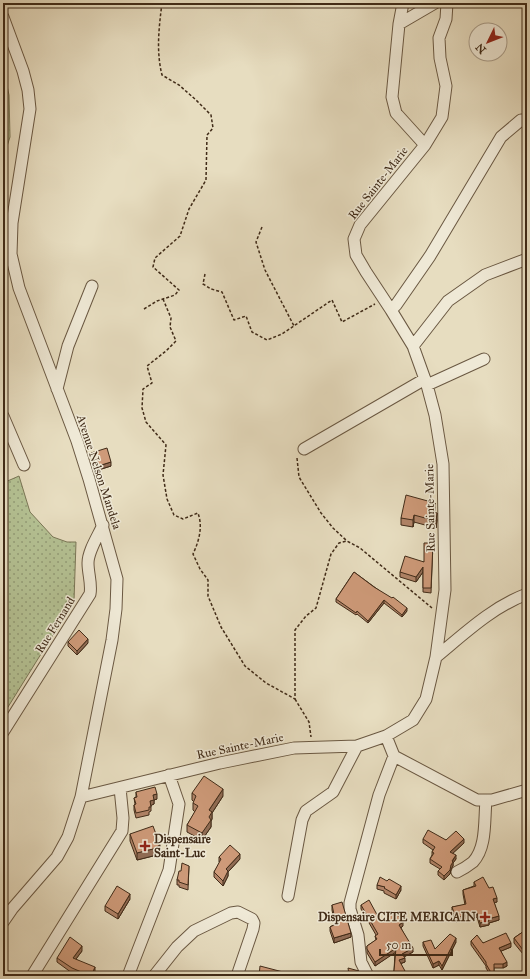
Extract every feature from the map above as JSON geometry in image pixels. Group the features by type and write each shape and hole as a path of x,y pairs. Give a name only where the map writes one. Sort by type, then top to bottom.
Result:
{"street":[{"name":"Rue Sainte-Marie","path":"81,797 169,775 294,748 357,746 386,736 413,720 426,699 436,657 445,590 443,464 435,415 426,382 413,346 356,255 354,239 363,222 425,145 396,113 393,107 392,97 399,24 403,3"},
{"path":"399,24 435,3"},
{"path":"425,145 442,117 446,86 440,58 439,38 446,19 447,3"},
{"name":"Avenue Nelson Mandela","path":"3,16 23,72 28,90 30,109 12,217 11,254 19,288 89,479 117,579 116,609 112,640 81,797 68,837 57,857 12,909 3,922"},
{"path":"391,310 430,256 501,137 521,120 527,120"},
{"path":"413,346 448,301 485,275 527,259"},
{"path":"57,389 68,346 92,286"},
{"path":"304,449 426,382 484,359"},
{"path":"3,416 24,465"},
{"name":"Rue Fernand","path":"3,732 8,718 90,594 91,588 88,562 102,525"},
{"path":"436,657 490,613 501,606 527,594"},
{"path":"386,736 394,756 477,800 486,801 527,790"},
{"path":"288,896 302,820 306,811 333,792 357,746"},
{"path":"368,976 360,962 358,934 350,909 350,903 379,795 394,756"},
{"path":"128,976 169,870 179,804 169,775"},
{"path":"32,976 122,831 123,818 120,788"},
{"path":"457,872 474,861 479,851 483,840 486,801"},
{"path":"154,976 177,947 194,931 230,913 238,912 252,919 254,923 238,973"}],"path":[{"path":"144,309 157,301 175,295 179,290 153,267 154,262 155,258 180,236 189,208 206,180 207,135 213,128 211,115 179,85 162,75 158,60 158,44 162,3"},
{"path":"262,227 256,242 265,270 294,326"},
{"path":"205,274 202,284 211,289 222,292 234,320 246,316 252,332 267,340 282,334 332,300 342,322 384,299"},
{"path":"163,299 172,318 170,327 176,341 147,366 152,383 143,389 142,408 146,422 166,445 163,475 167,499 174,515 183,519 198,513 201,522 200,535 199,542 193,554 208,580 208,596 221,627 245,666 266,683 295,699 309,722 312,747"},
{"path":"304,449 297,459 300,477 321,512 333,528 347,541 360,548 442,616"},
{"path":"295,699 295,630 306,616 316,608 331,554 339,544 347,541"}],"green space":[{"path":"3,67 9,95 10,137 3,159"},
{"path":"19,476 30,512 53,537 67,542 76,542 74,601 3,715 3,483"}],"building":[{"path":"107,448 111,462 95,467 91,453"},
{"path":"406,495 435,503 432,511 437,513 436,521 414,515 413,520 401,518"},
{"path":"424,543 433,543 431,588 423,588 423,567 416,577 400,572 405,556 424,562"},
{"path":"354,572 374,587 392,598 393,597 407,608 402,615 384,600 368,621 357,611 356,613 336,599"},
{"path":"79,630 88,639 77,651 68,642"},
{"path":"204,776 223,789 209,810 212,812 209,817 211,820 202,833 187,825 198,806 193,803 196,796 192,793"},
{"path":"155,787 157,794 153,795 154,800 150,801 151,807 149,807 149,810 136,813 134,798 137,797 136,792"},
{"name":"Dispensaire Saint-Luc","path":"153,826 160,845 153,849 137,853 130,834"},
{"path":"428,830 446,840 456,831 464,839 450,852 456,855 452,861 450,870 444,876 438,871 442,867 430,859 434,853 432,852 435,847 423,839"},
{"path":"230,845 240,854 226,869 228,871 223,881 214,872 221,859 219,857"},
{"path":"182,863 189,866 188,885 177,880 179,871 181,871"},
{"path":"380,877 387,881 389,879 401,886 396,895 384,888 385,887 377,885"},
{"path":"483,877 489,888 493,887 497,898 493,899 499,916 488,919 489,921 480,923 477,913 474,916 471,913 456,918 452,907 466,904 463,890 476,886 474,882"},
{"path":"117,886 130,894 118,914 105,906"},
{"path":"369,900 381,922 395,911 403,922 399,925 413,948 402,954 405,958 399,960 405,971 401,973 402,976 392,976 392,972 394,971 396,948 375,962 367,949 367,946 377,939 375,936 378,934 361,905"},
{"path":"342,902 351,933 334,938 330,927 336,924 332,905"},
{"path":"527,929 527,946 523,950 514,938"},
{"path":"506,933 511,943 499,948 507,962 503,964 494,964 493,976 486,962 471,941 477,935 483,943"},
{"path":"450,934 456,938 442,966 439,961 433,964 423,942 431,940 435,949"},
{"path":"70,937 82,946 73,958 95,967 91,976 72,968 57,958"},
{"path":"260,966 283,972 282,976 259,976"},
{"path":"348,968 359,971 363,976 345,976 349,975"}],"place":[{"name":"Dispensaire Saint-Luc","path":"145,846"},
{"name":"Dispensaire CITE MERICAIN","path":"485,917"}]}
